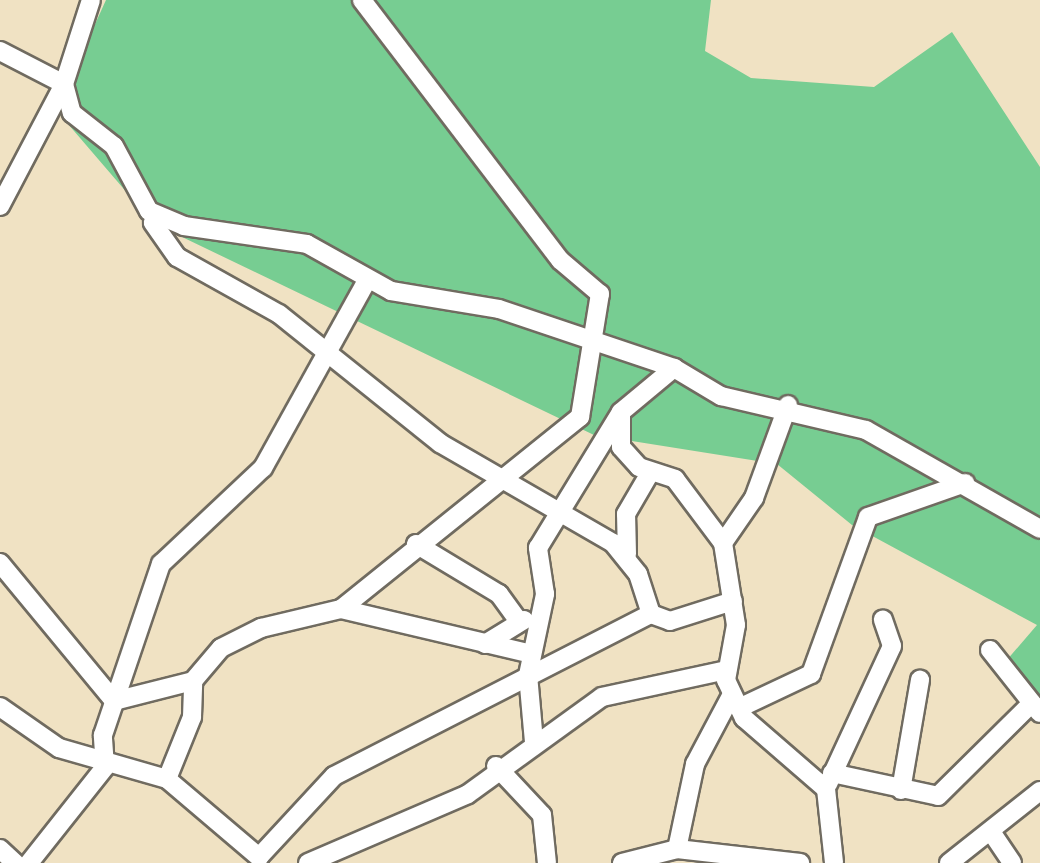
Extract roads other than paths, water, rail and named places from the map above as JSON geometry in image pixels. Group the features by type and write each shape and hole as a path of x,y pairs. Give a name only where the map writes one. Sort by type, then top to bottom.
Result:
{"street":[{"path":"0,206 64,84 90,0"},
{"path":"341,609 504,475 533,462 580,417 600,294 560,260 362,0"},
{"path":"0,51 64,84 72,113 114,146 149,212 184,226 307,244 366,280 500,310 674,368 721,396 788,405 866,430 965,482 1040,529"},
{"path":"153,222 177,257 325,348 440,442 504,475 627,554"},
{"path":"29,863 106,767 102,735 162,564 263,468 317,381 325,348 366,280"},
{"path":"534,742 528,676 545,594 535,558 622,412 674,368"},
{"path":"723,543 754,498 788,405"},
{"path":"622,412 621,446 650,473 674,479 723,543 733,601 727,670 736,701 829,781 938,796 1036,708 990,650"},
{"path":"650,473 626,514 627,554 651,614"},
{"path":"677,849 695,764 736,701 810,674 868,517 965,482"},
{"path":"416,544 500,594 516,618 539,625"},
{"path":"0,563 114,702"},
{"path":"0,707 106,767 167,779 260,861 334,776 651,614 670,621 733,601"},
{"path":"114,702 193,681 221,648 261,628 341,609 531,654"},
{"path":"485,644 516,618"},
{"path":"834,863 829,781 892,646 883,620"},
{"path":"308,863 468,794 496,766 602,697 727,670"},
{"path":"901,790 920,680"},
{"path":"167,779 189,728 193,681"},
{"path":"496,766 542,814 547,863"},
{"path":"949,863 994,836 1040,791"},
{"path":"994,836 1012,863"},
{"path":"0,849 15,863"},
{"path":"622,863 677,849 800,863"}]}
